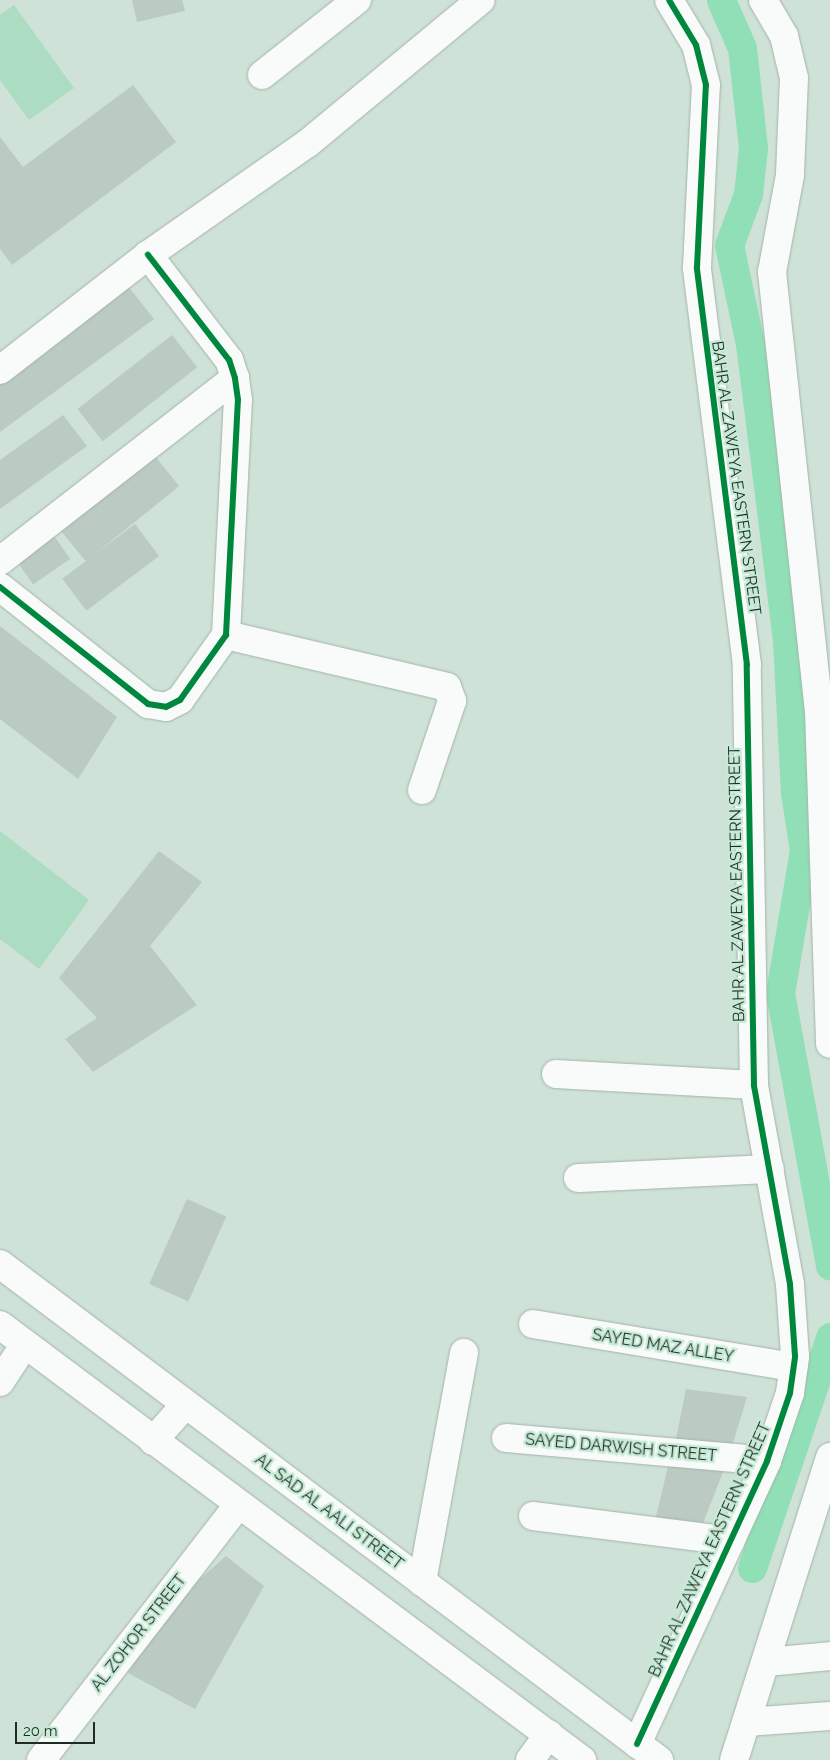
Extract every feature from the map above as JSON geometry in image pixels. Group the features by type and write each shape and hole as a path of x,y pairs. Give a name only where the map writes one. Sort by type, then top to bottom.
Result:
{"street":[{"path":"262,75 357,0"},
{"path":"0,370 148,255 308,143 481,0"},
{"name":"BAHR AL ZAWEYA EASTERN STREET","path":"637,1744 767,1461 783,1419 794,1367 795,1320 754,1085 747,665 697,267 706,85 696,44 669,0"},
{"path":"763,0 784,36 794,78 790,175 772,272 819,710 830,1044"},
{"path":"0,587 148,704 166,707 180,700 226,636 238,400 235,378 228,360 148,255"},
{"path":"0,561 235,378"},
{"path":"226,636 447,686 452,701 422,790"},
{"path":"556,1074 754,1085"},
{"path":"578,1178 770,1169"},
{"name":"AL SAD AL AALI STREET","path":"0,1264 659,1760"},
{"name":"SAYED MAZ ALLEY","path":"534,1324 794,1367"},
{"path":"0,1325 238,1506 582,1760"},
{"path":"0,1382 25,1344"},
{"path":"422,1582 464,1353"},
{"path":"153,1441 186,1404"},
{"name":"SAYED DARWISH STREET","path":"506,1438 767,1461"},
{"path":"734,1760 767,1662 819,1534 830,1457"},
{"name":"AL ZOHOR STREET","path":"41,1760 238,1506"},
{"path":"533,1516 730,1541"},
{"path":"767,1662 830,1656"},
{"path":"747,1722 830,1716"},
{"path":"530,1760 548,1734"}],"green space":[{"path":"14,5 74,88 29,120 0,80 0,15"},
{"path":"0,831 89,900 39,969 0,939"}],"building":[{"path":"132,0 182,0 185,11 137,22"},
{"path":"133,85 176,142 12,265 0,249 0,137 23,167"},
{"path":"128,286 154,319 0,432 0,383"},
{"path":"172,335 197,367 103,441 77,409"},
{"path":"63,415 87,446 0,509 0,460"},
{"path":"154,455 179,486 86,562 61,531"},
{"path":"135,524 159,556 86,611 62,579"},
{"path":"50,530 70,559 33,584 13,556"},
{"path":"0,626 117,717 78,779 0,719"},
{"path":"159,851 202,882 150,946 197,1005 93,1072 65,1039 97,1018 59,978"},
{"path":"187,1199 226,1216 188,1301 149,1284"},
{"path":"686,1389 747,1397 732,1446 675,1444"},
{"path":"669,1462 725,1467 703,1523 656,1517"},
{"path":"226,1556 264,1586 195,1709 128,1673 160,1614"}],"waterway":[{"path":"721,0 742,48 753,148 748,194 729,245 750,344 776,551 787,641 795,793 804,850 780,993 830,1265"},
{"path":"752,1568 830,1337"}],"cycle path":[{"path":"637,1744 767,1461 790,1393 795,1356 790,1284 754,1085 747,665 697,267 706,85 696,45 669,0"},
{"path":"0,587 148,704 166,707 180,700 226,635 238,400 235,378 229,360 148,255"}]}
